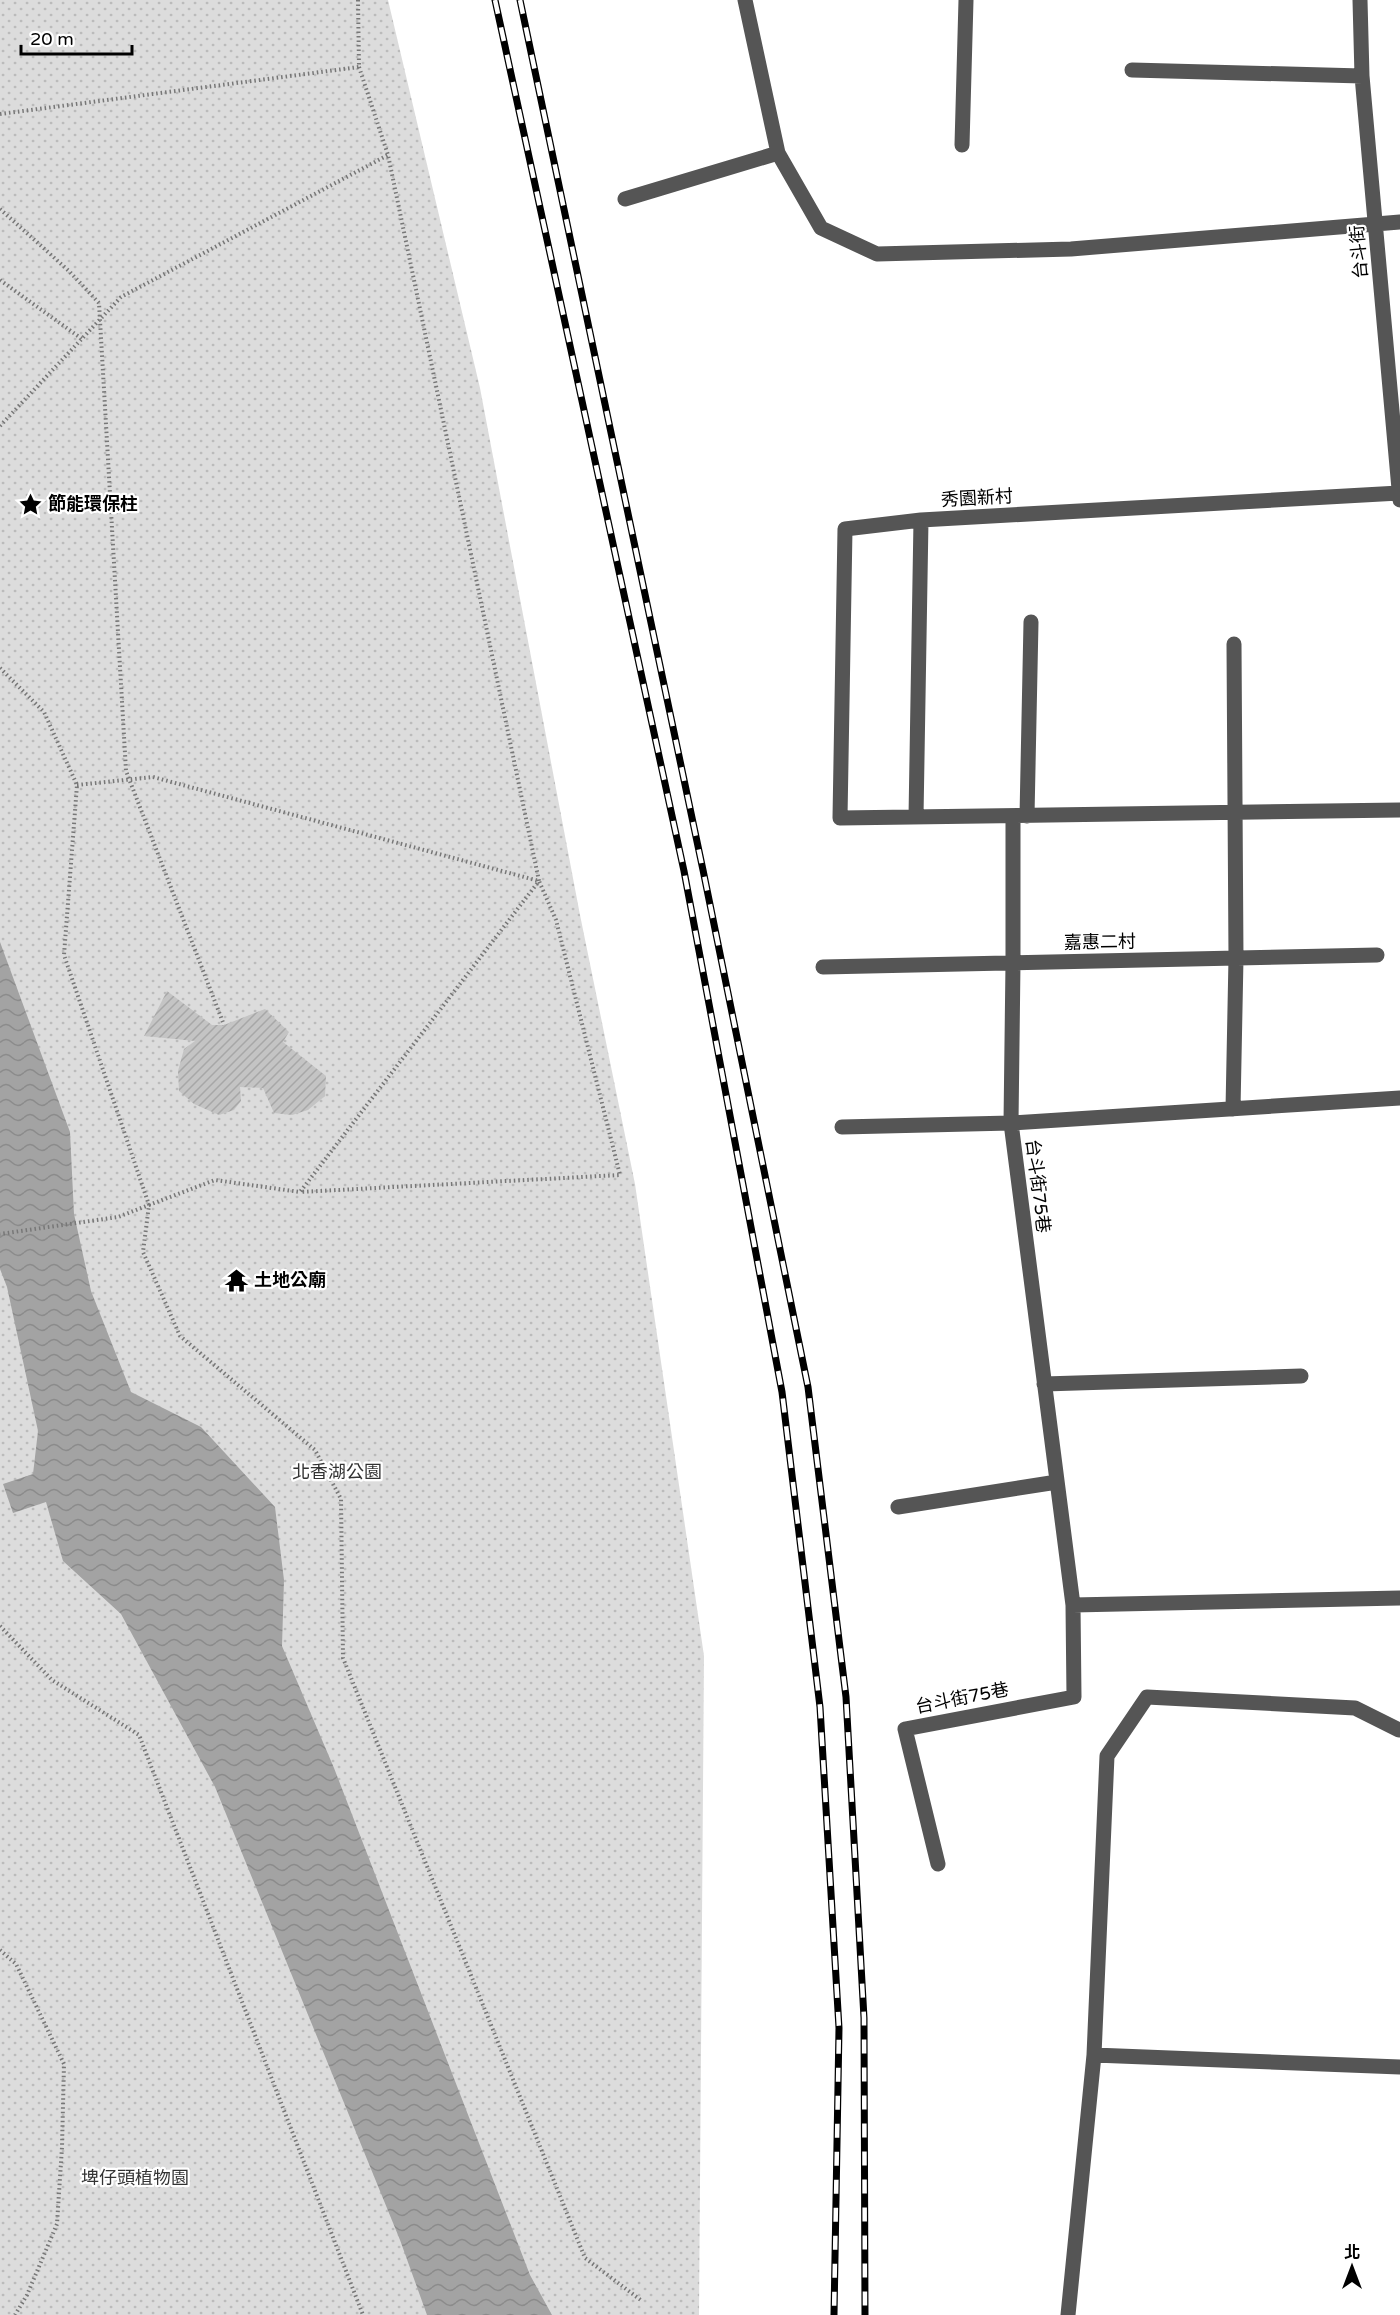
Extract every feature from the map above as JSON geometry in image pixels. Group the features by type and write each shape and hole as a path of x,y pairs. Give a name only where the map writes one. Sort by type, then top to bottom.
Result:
{"street":[{"path":"745,0 778,153 821,228 877,254 1071,249 1400,222"},
{"path":"962,145 966,0"},
{"name":"台斗街","path":"1360,0 1362,76 1400,496"},
{"path":"1132,70 1362,76"},
{"path":"625,199 778,153"},
{"name":"秀園新村","path":"916,817 840,818 845,529 921,520 1400,496"},
{"path":"921,520 916,817 1400,810"},
{"path":"842,1127 1011,1123 1013,963 1031,622"},
{"path":"1233,1109 1236,958 1234,644"},
{"name":"嘉惠二村","path":"823,967 1377,955"},
{"name":"台斗街75巷","path":"938,1864 904,1729 1074,1697 1072,1605 1011,1123 1400,1098"},
{"path":"1044,1384 1301,1376"},
{"path":"898,1507 1057,1482"},
{"path":"1072,1605 1400,1598"},
{"path":"1068,2315 1094,2055 1107,1756 1147,1697 1354,1708 1399,1730"},
{"path":"1094,2055 1400,2067"}],"path":[{"path":"0,1234 118,1217 215,1180 300,1192 620,1175 556,920 539,880 388,155 359,67 358,0"},
{"path":"0,114 359,67"},
{"path":"0,426 121,297 388,155"},
{"path":"0,209 69,271 99,303 126,771 224,1025"},
{"path":"0,280 82,339"},
{"path":"0,668 44,712 77,785 64,955 149,1205 143,1252 180,1336 315,1450 340,1499 343,1658 585,2258 642,2301"},
{"path":"77,785 153,777 539,880"},
{"path":"300,1192 539,880"},
{"path":"0,1626 52,1680 139,1735 363,2315"},
{"path":"0,1950 16,1964 64,2064 63,2148 57,2224 27,2295 15,2315"}],"green space":[{"name":"北香湖公園","path":"0,0 388,0 480,388 580,915 635,1184 704,1656 699,2315 0,2315"}],"water":[{"path":"0,942 70,1132 74,1214 91,1291 131,1392 201,1427 275,1507 284,1580 282,1646 334,1768 530,2275 552,2315 427,2315 400,2240 215,1787 121,1614 63,1561 46,1502 13,1513 3,1484 33,1474 38,1431 7,1287 0,1269"}],"building":[{"path":"167,991 212,1025 224,1025 265,1009 289,1032 283,1042 326,1076 325,1096 308,1110 292,1115 274,1113 263,1088 240,1087 241,1101 234,1110 219,1115 194,1104 179,1091 178,1071 184,1049 195,1041 144,1036"}],"railway":[{"path":"495,0 684,871 782,1392 820,1707 839,2028 834,2315"},
{"path":"520,0 703,870 808,1387 846,1697 864,2018 865,2315"}],"place":[{"name":"節能環保柱","path":"30,504"},
{"name":"土地公廟","path":"236,1280"}],"park label":[{"name":"埤仔頭植物園","path":"135,2178"}]}
